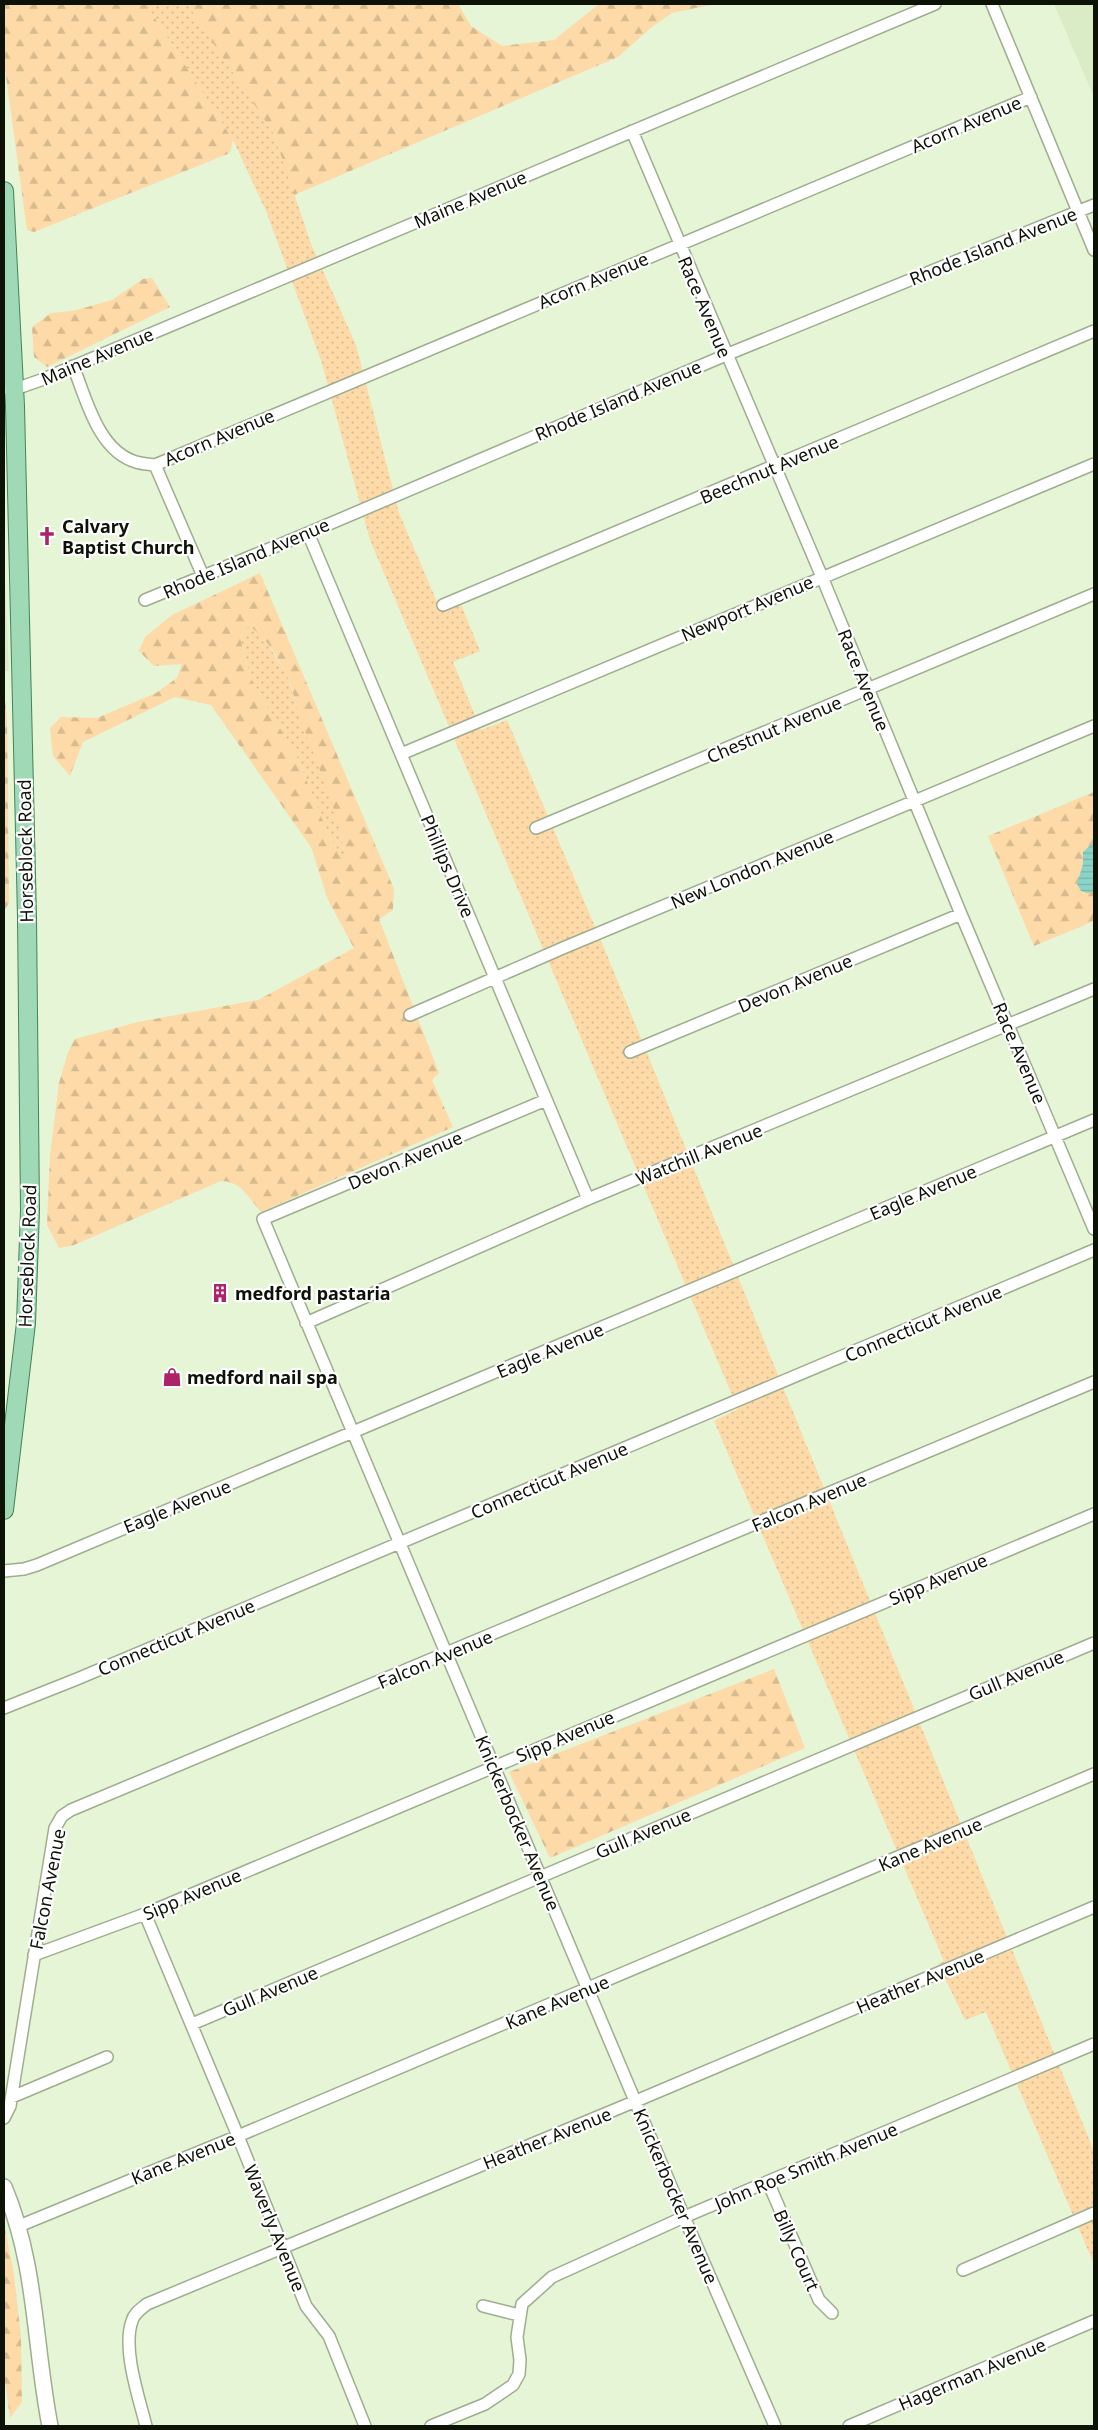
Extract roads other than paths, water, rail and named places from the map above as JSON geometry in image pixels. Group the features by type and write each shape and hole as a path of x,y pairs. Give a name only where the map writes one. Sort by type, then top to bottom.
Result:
{"main road":[{"name":"Horseblock Road","path":"4,192 26,908 30,1241 24,1352 4,1510"},
{"path":"4,2187 18,2226 32,2283 43,2390 50,2426"}],"street":[{"name":"Maine Avenue","path":"9,388 41,380 935,4"},
{"path":"992,4 1094,250"},
{"name":"Acorn Avenue","path":"155,465 1031,97"},
{"name":"Race Avenue","path":"632,130 679,245 822,577 1094,1229"},
{"name":"Rhode Island Avenue","path":"145,600 308,533 726,355 1094,206"},
{"name":"Beechnut Avenue","path":"443,606 1094,331"},
{"path":"73,366 104,437 119,454 135,462 155,465 203,576"},
{"name":"Newport Avenue","path":"401,754 1094,464"},
{"name":"Phillips Drive","path":"308,533 588,1199"},
{"name":"Chestnut Avenue","path":"536,828 1094,594"},
{"name":"New London Avenue","path":"410,1015 1094,726"},
{"name":"Devon Avenue","path":"630,1052 961,914"},
{"name":"Watchill Avenue","path":"306,1323 588,1199 1094,989"},
{"name":"Devon Avenue","path":"263,1219 546,1100"},
{"name":"Eagle Avenue","path":"4,1571 37,1565 1094,1120"},
{"name":"Knickerbocker Avenue","path":"263,1219 448,1654 493,1767 542,1876 684,2217 774,2426"},
{"name":"Connecticut Avenue","path":"4,1708 1094,1250"},
{"name":"Falcon Avenue","path":"4,2118 12,2097 56,1828 62,1816 80,1806 448,1654 1094,1382"},
{"name":"Sipp Avenue","path":"34,1955 145,1914 1094,1514"},
{"name":"Gull Avenue","path":"192,2024 1094,1643"},
{"name":"Kane Avenue","path":"18,2226 238,2136 1094,1774"},
{"name":"Heather Avenue","path":"146,2426 130,2356 129,2332 137,2312 148,2304 636,2101 1094,1907"},
{"name":"Waverly Avenue","path":"145,1914 192,2024 306,2306 329,2336 365,2426"},
{"name":"John Roe Smith Avenue","path":"431,2426 455,2422 513,2385 519,2374 520,2360 517,2337 522,2304 552,2277 684,2217 1094,2044"},
{"path":"12,2097 107,2057"},
{"name":"Billy Court","path":"768,2182 819,2300 832,2313"},
{"path":"963,2270 1094,2213"},
{"path":"482,2306 519,2315"},
{"name":"Hagerman Avenue","path":"849,2426 868,2423 1094,2322"}],"water":[{"path":"1094,842 1094,891 1088,893 1081,891 1077,884 1083,864 1083,852"}],"place":[{"name":"Calvary Baptist Church","path":"47,536"},
{"name":"medford pastaria","path":"220,1293"},
{"name":"medford nail spa","path":"172,1377"}]}
